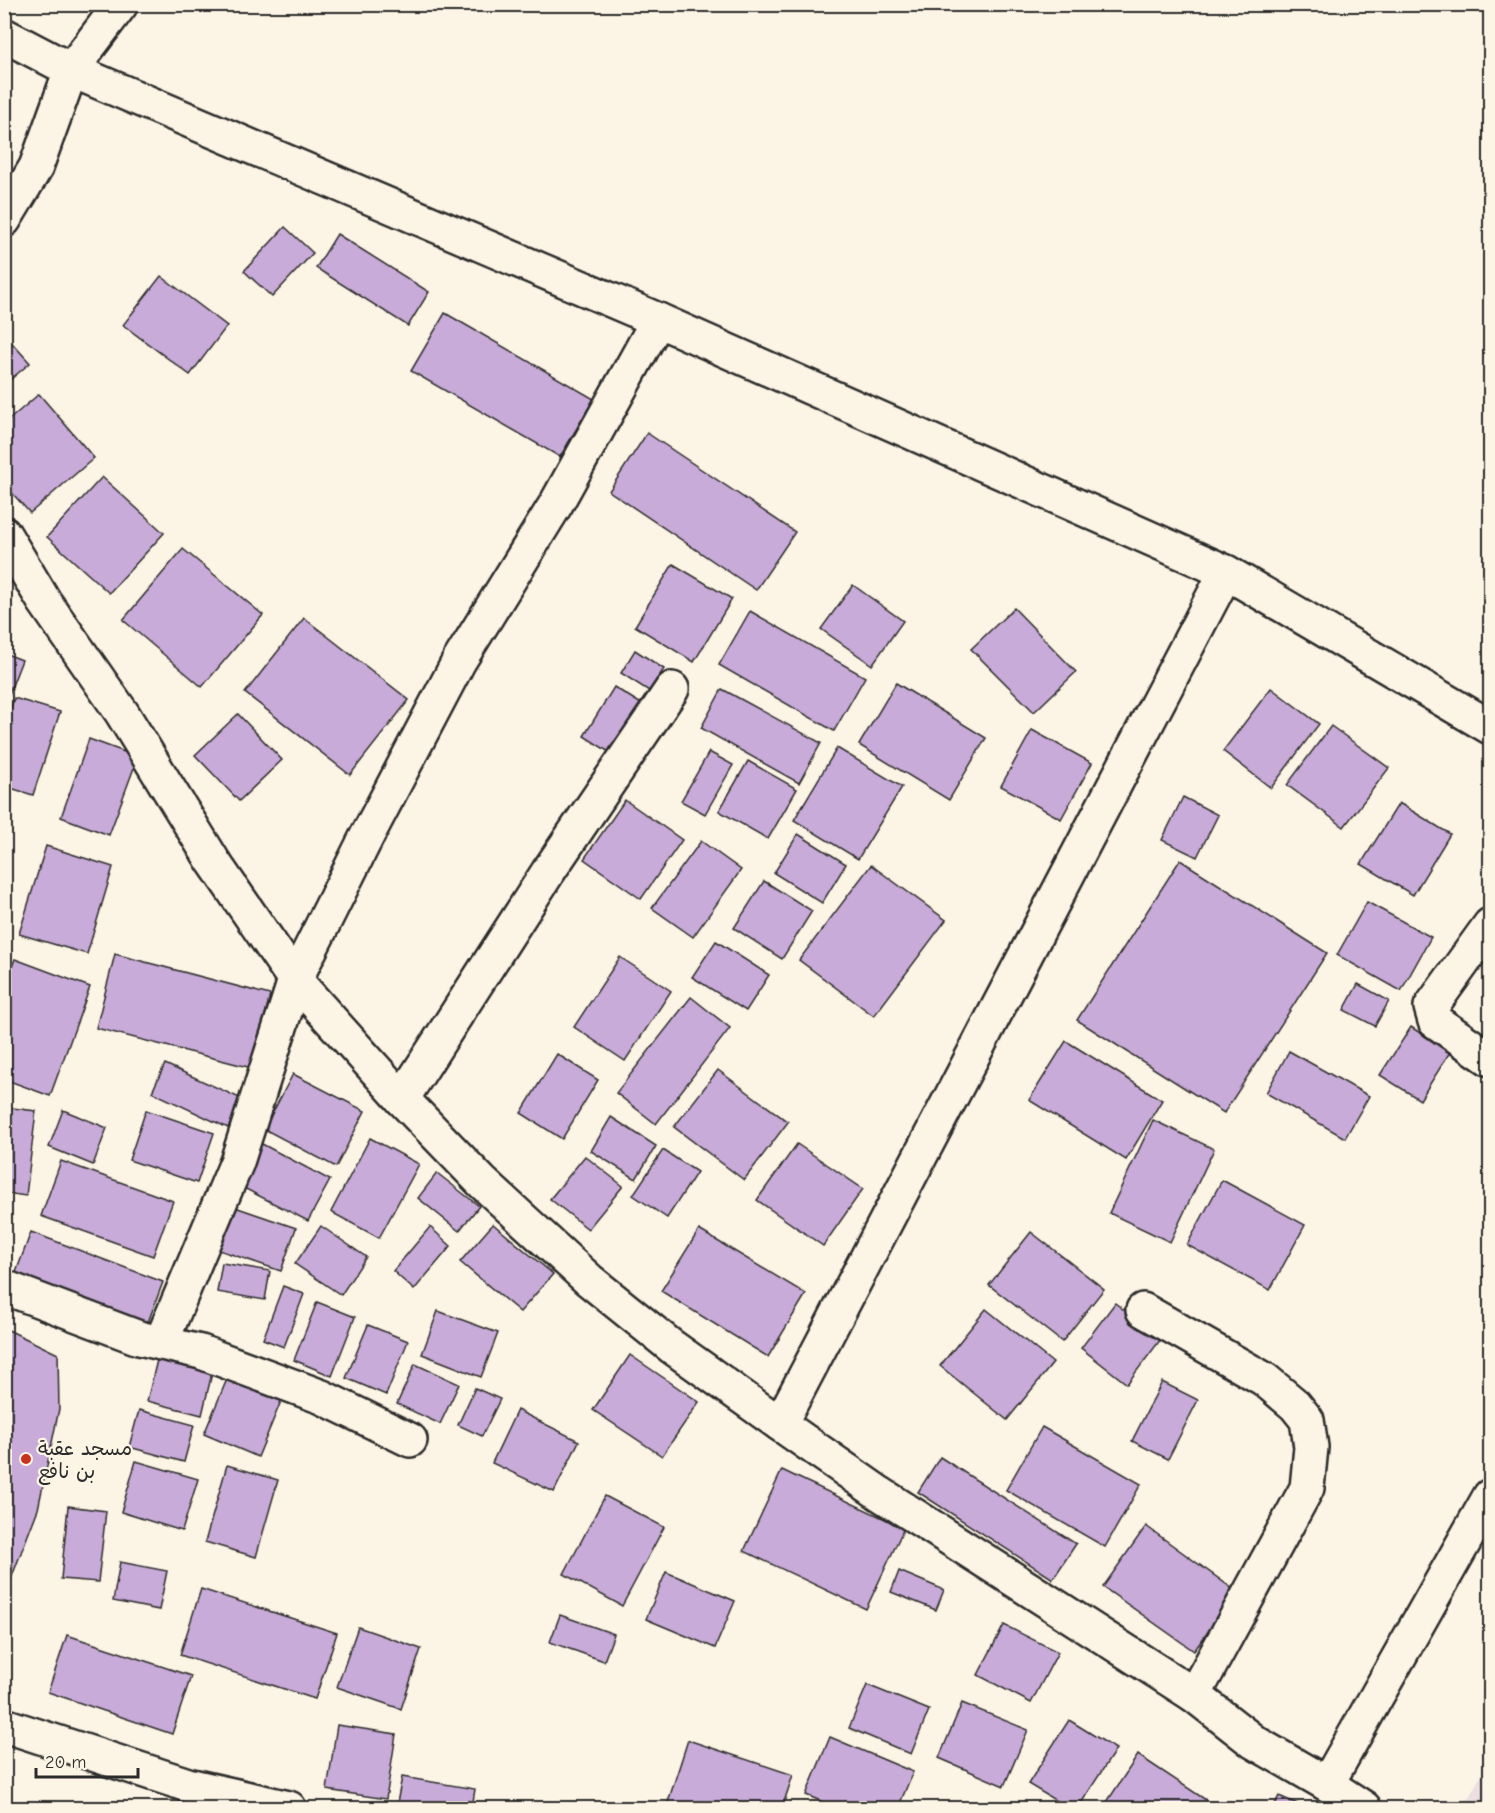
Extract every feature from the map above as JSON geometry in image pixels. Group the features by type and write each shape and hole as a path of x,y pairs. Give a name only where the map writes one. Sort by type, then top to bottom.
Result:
{"street":[{"path":"4,220 36,167 71,70 121,4"},
{"path":"4,35 71,70 658,321 1227,572 1491,727"},
{"path":"161,1343 237,1162 295,980 367,836 459,661 556,504 658,321"},
{"path":"4,534 44,601 122,713 213,861 295,980 402,1099 482,1182 589,1280 671,1346 780,1424 879,1493 1194,1695 1254,1742 1328,1784 1364,1809"},
{"path":"780,1424 1227,572"},
{"path":"402,1099 548,872 672,689"},
{"path":"1491,925 1431,1007 1435,1021 1491,1059"},
{"path":"4,1287 139,1338 201,1352 322,1397 410,1440"},
{"path":"1143,1310 1264,1379 1295,1405 1307,1420 1311,1447 1307,1488 1194,1695"},
{"path":"1328,1784 1491,1496"},
{"path":"4,1725 188,1785 289,1809"}],"shaded area":[{"path":"1490,1759 1490,1808 1463,1808"}],"building":[{"path":"285,227 313,253 272,297 244,271"},
{"path":"337,234 429,292 408,326 316,268"},
{"path":"161,276 227,326 190,375 123,325"},
{"path":"445,313 594,399 560,457 411,371"},
{"path":"4,334 30,363 4,385"},
{"path":"39,394 94,458 30,513 4,484 4,424"},
{"path":"647,433 795,532 756,590 609,491"},
{"path":"102,477 164,533 109,593 47,537"},
{"path":"183,549 263,615 202,687 123,620"},
{"path":"673,564 732,599 694,662 635,626"},
{"path":"853,585 903,621 872,665 821,629"},
{"path":"1014,608 1076,672 1034,712 971,649"},
{"path":"750,611 865,677 834,731 719,665"},
{"path":"304,618 409,700 350,775 245,693"},
{"path":"635,650 664,669 649,691 621,673"},
{"path":"4,653 22,660 8,696 4,695"},
{"path":"896,683 986,738 949,800 859,745"},
{"path":"614,687 651,710 620,759 584,736"},
{"path":"1271,688 1319,724 1271,788 1223,751"},
{"path":"722,689 821,743 799,783 701,728"},
{"path":"14,698 60,712 33,795 4,786 4,729"},
{"path":"238,714 282,760 239,801 195,755"},
{"path":"1331,726 1389,768 1344,827 1287,785"},
{"path":"1032,730 1092,763 1061,819 1001,786"},
{"path":"89,739 138,757 109,835 61,817"},
{"path":"837,748 902,787 858,859 794,820"},
{"path":"709,752 733,765 705,814 681,801"},
{"path":"748,761 797,789 768,839 719,811"},
{"path":"1183,797 1218,815 1197,857 1162,840"},
{"path":"625,800 682,840 641,899 584,859"},
{"path":"1399,803 1450,834 1413,895 1361,864"},
{"path":"798,834 846,864 822,903 774,873"},
{"path":"701,841 741,870 693,937 652,908"},
{"path":"46,846 113,867 87,954 19,934"},
{"path":"1180,860 1327,953 1224,1113 1077,1020"},
{"path":"871,865 946,920 874,1016 799,960"},
{"path":"764,881 812,911 782,959 734,928"},
{"path":"1367,902 1431,937 1401,991 1337,955"},
{"path":"716,941 769,975 746,1011 692,977"},
{"path":"115,954 270,995 252,1068 96,1028"},
{"path":"620,957 671,991 625,1061 574,1027"},
{"path":"15,959 90,987 50,1096 4,1079 4,987"},
{"path":"1358,984 1389,1001 1375,1026 1344,1010"},
{"path":"691,997 730,1028 656,1124 616,1093"},
{"path":"1411,1027 1450,1052 1420,1100 1380,1075"},
{"path":"1066,1041 1162,1100 1126,1160 1029,1100"},
{"path":"1289,1051 1369,1096 1345,1138 1266,1093"},
{"path":"557,1054 598,1080 562,1139 521,1113"},
{"path":"165,1064 242,1099 228,1128 152,1092"},
{"path":"718,1070 788,1122 744,1180 674,1127"},
{"path":"293,1074 365,1111 336,1167 264,1129"},
{"path":"4,1107 36,1111 26,1196 4,1193"},
{"path":"63,1110 107,1128 93,1165 49,1147"},
{"path":"146,1110 214,1133 197,1183 129,1160"},
{"path":"611,1117 656,1146 636,1179 591,1151"},
{"path":"1153,1120 1214,1149 1170,1242 1109,1213"},
{"path":"370,1138 419,1164 379,1238 331,1212"},
{"path":"262,1144 330,1180 308,1221 240,1186"},
{"path":"797,1144 863,1189 823,1246 757,1200"},
{"path":"663,1150 697,1172 667,1218 633,1195"},
{"path":"585,1156 623,1186 588,1229 550,1199"},
{"path":"61,1161 173,1201 153,1256 41,1216"},
{"path":"437,1173 479,1206 459,1231 418,1198"},
{"path":"1222,1180 1305,1225 1270,1290 1187,1245"},
{"path":"235,1207 296,1228 281,1271 219,1250"},
{"path":"493,1224 553,1274 520,1312 460,1262"},
{"path":"321,1226 366,1257 341,1295 295,1264"},
{"path":"430,1227 451,1246 414,1290 393,1271"},
{"path":"699,1230 806,1294 768,1357 661,1291"},
{"path":"31,1232 163,1282 147,1325 15,1275"},
{"path":"1031,1232 1104,1289 1062,1342 989,1285"},
{"path":"222,1263 270,1271 265,1300 217,1292"},
{"path":"283,1286 304,1294 284,1347 263,1339"},
{"path":"317,1302 355,1317 332,1376 294,1360"},
{"path":"1115,1303 1161,1339 1127,1384 1081,1348"},
{"path":"986,1309 1053,1363 1007,1420 940,1366"},
{"path":"438,1311 498,1333 481,1377 422,1354"},
{"path":"368,1325 408,1341 386,1395 346,1378"},
{"name":"مسجد عقبة بن نافع","path":"4,1328 58,1354 59,1409 38,1509 4,1597"},
{"path":"630,1355 699,1402 662,1456 593,1410"},
{"path":"157,1360 212,1373 202,1415 147,1401"},
{"path":"415,1364 459,1384 440,1424 397,1404"},
{"path":"230,1372 284,1394 258,1457 204,1434"},
{"path":"1162,1382 1198,1400 1168,1459 1132,1441"},
{"path":"475,1388 500,1399 482,1436 458,1425"},
{"path":"139,1410 194,1425 184,1462 129,1447"},
{"path":"517,1410 579,1441 554,1492 492,1463"},
{"path":"1042,1427 1141,1484 1105,1547 1006,1490"},
{"path":"940,1457 1076,1544 1053,1579 918,1492"},
{"path":"136,1461 198,1479 182,1531 121,1512"},
{"path":"227,1465 278,1480 256,1557 205,1542"},
{"path":"782,1470 904,1528 866,1609 744,1551"},
{"path":"605,1496 664,1527 622,1606 564,1574"},
{"path":"68,1506 106,1511 98,1582 61,1579"},
{"path":"1146,1526 1237,1592 1194,1651 1103,1587"},
{"path":"120,1562 167,1571 159,1610 113,1601"},
{"path":"899,1571 944,1590 936,1610 891,1592"},
{"path":"666,1572 735,1601 715,1648 646,1619"},
{"path":"201,1589 337,1633 315,1699 180,1655"},
{"path":"560,1615 614,1634 604,1661 550,1642"},
{"path":"1004,1625 1058,1652 1031,1703 978,1675"},
{"path":"358,1627 421,1649 401,1709 337,1687"},
{"path":"67,1635 191,1676 172,1734 48,1692"},
{"path":"867,1685 929,1710 911,1754 849,1728"},
{"path":"962,1703 1028,1730 1004,1786 939,1758"},
{"path":"1069,1720 1116,1749 1078,1808 1068,1808 1028,1784"},
{"path":"337,1725 396,1734 386,1799 327,1790"},
{"path":"830,1737 913,1772 898,1808 838,1808 806,1795"},
{"path":"688,1740 793,1775 782,1808 666,1808"},
{"path":"1138,1755 1206,1800 1201,1808 1103,1808"},
{"path":"402,1777 475,1789 472,1808 396,1808"},
{"path":"1279,1796 1307,1808 1273,1808"},
{"path":"4,1800 30,1808 4,1808"}],"place":[{"name":"مسجد عقبة بن نافع","path":"26,1459"}]}
